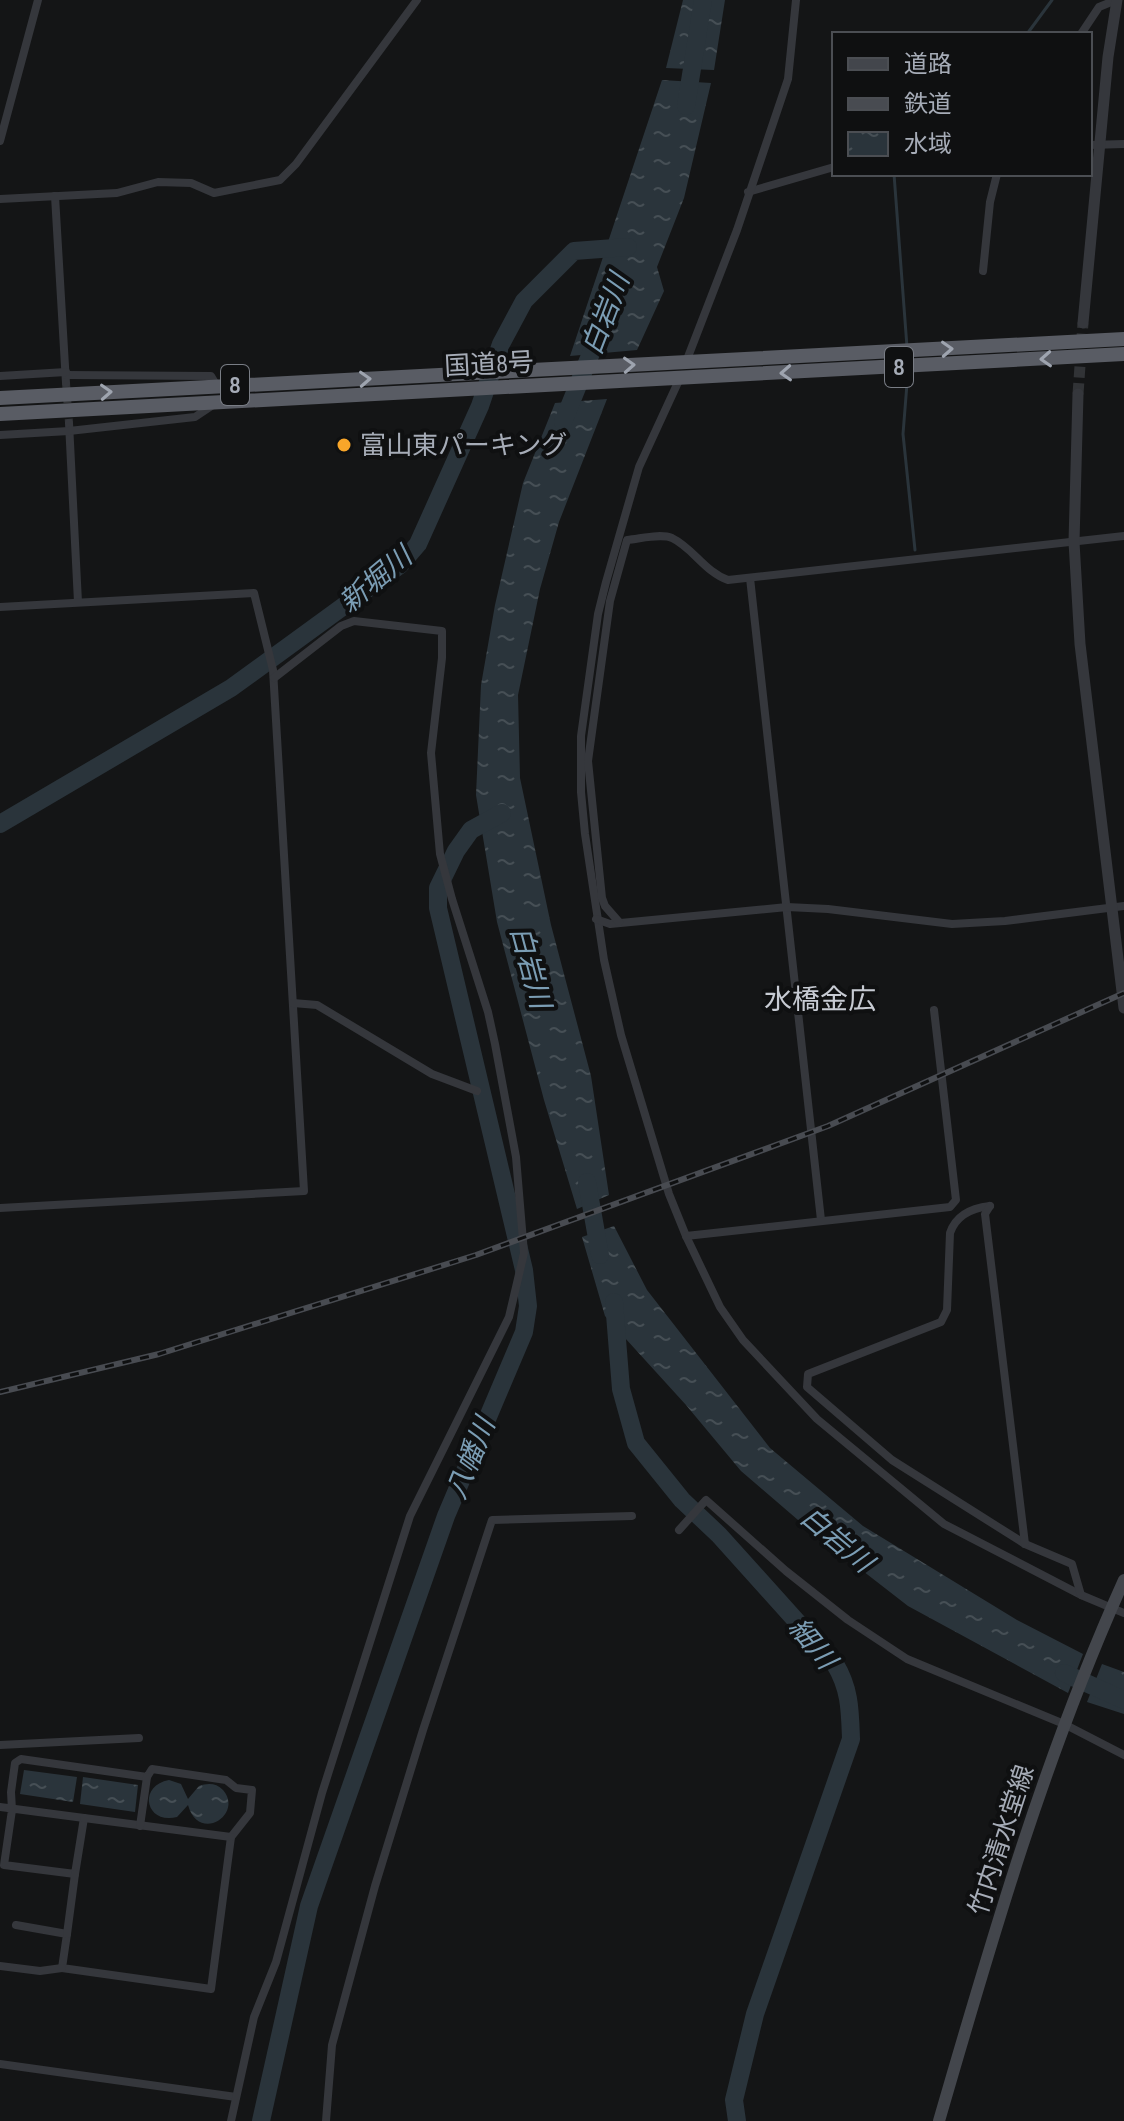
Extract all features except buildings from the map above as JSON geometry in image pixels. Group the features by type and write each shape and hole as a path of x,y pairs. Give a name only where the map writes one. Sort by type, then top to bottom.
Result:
{"highway":[{"name":"国道8号","path":"0,398 1124,339"},
{"name":"国道8号","path":"0,414 1124,354"}],"main road":[{"name":"竹内清水堂線","path":"939,2121 1009,1879 1064,1724 1118,1611 1124,1580"}],"street":[{"path":"0,141 38,0"},
{"path":"0,199 117,193 158,182 191,183 214,193 280,180 296,164 417,0"},
{"path":"679,363 737,230 788,79 796,0"},
{"path":"1082,32 1099,7 1116,0"},
{"path":"1083,323 1095,145 1116,0"},
{"path":"1095,145 1124,144"},
{"path":"748,192 832,168"},
{"path":"983,271 990,202 996,176"},
{"path":"55,196 66,377"},
{"path":"0,376 211,376 217,386"},
{"path":"676,378 639,467 598,614 581,736 581,792 596,919 621,1035 649,1132 686,1236 720,1307 743,1340 817,1419 944,1524 1118,1611"},
{"path":"1078,394 1074,542 1080,644 1118,906 1124,1008"},
{"path":"0,435 195,417 217,403"},
{"path":"69,427 78,602"},
{"path":"619,922 602,898 588,761 610,601 627,540 672,538 721,578 728,580 1124,536"},
{"path":"750,578 821,1220"},
{"path":"0,607 254,593 274,674 304,1191 0,1208"},
{"path":"231,2121 254,2017 276,1962 322,1793 410,1516 509,1317 524,1253 516,1157 495,1044 440,854 431,753 442,658 442,631 354,621 341,626 274,674"},
{"path":"596,919 610,924 787,907 952,924 1005,921 1118,906"},
{"path":"293,1003 317,1005 432,1074 477,1091"},
{"path":"686,1236 950,1207 956,1200 934,1010"},
{"path":"1025,1544 985,1214 990,1206 979,1207 969,1210 953,1223 947,1310 941,1322 808,1374 807,1387 892,1460 1025,1544 1072,1564 1081,1595"},
{"path":"679,1530 706,1500 786,1571 848,1620 907,1659 1064,1724 1124,1755"},
{"path":"326,2121 332,2045 371,1900 492,1520 632,1516"},
{"path":"0,1745 139,1738"},
{"path":"75,1874 4,1865 15,1763 21,1759 147,1777"},
{"path":"0,1966 40,1971 62,1968 211,1989 231,1837 250,1813 252,1790 236,1788 226,1780 152,1769 147,1777 140,1826"},
{"path":"0,1807 231,1837"},
{"path":"62,1968 84,1818"},
{"path":"16,1925 67,1934"},
{"path":"0,2064 236,2097"}],"water":[{"path":"683,0 725,0 714,70 666,68"},
{"path":"662,80 711,83 684,198 657,267 664,291 637,350 570,356"},
{"path":"607,399 559,522 540,589 518,695 520,778 551,925 591,1076 609,1195 577,1209 544,1100 497,922 476,795 481,685 495,605 523,483 555,403"},
{"path":"614,1226 647,1290 770,1448 863,1526 1017,1620 1083,1654 1068,1693 908,1606 805,1526 741,1471 605,1316 582,1237"},
{"path":"1102,1664 1124,1672 1124,1714 1087,1702"},
{"path":"24,1770 77,1777 73,1802 20,1794"},
{"path":"83,1777 138,1785 135,1812 80,1804"},
{"path":"169,1780 181,1784 188,1799 199,1786 212,1784 220,1788 228,1799 224,1816 209,1824 201,1822 194,1817 188,1805 177,1817 158,1815 149,1804 149,1796 152,1789"}],"waterway":[{"name":"白岩川","path":"686,106 703,0"},
{"path":"1028,32 1052,0"},
{"path":"894,176 907,347"},
{"name":"新堀川","path":"0,824 231,688 400,565 418,544 480,406 501,344 524,301 574,251 628,247"},
{"name":"白岩川","path":"563,422 600,331"},
{"path":"908,371 903,434 915,550"},
{"name":"八幡川","path":"261,2121 309,1906 446,1516 524,1332 528,1306 524,1270 438,908 438,888 456,851 471,830 502,813"},
{"name":"白岩川","path":"587,1182 600,1255"},
{"name":"細川","path":"614,1302 621,1389 636,1443 682,1500 719,1535 835,1664 848,1700 851,1739 755,2014 734,2100 737,2121"},
{"name":"白岩川","path":"1064,1673 1124,1700"}],"tunnel":[{"path":"1078,394 1083,323"},
{"path":"66,383 69,423"}],"railway":[{"path":"0,1392 159,1354 476,1255 828,1126 1124,993"}],"place":[{"name":"富山東パーキング","path":"344,445"}],"district":[{"name":"水橋金広","path":"820,999"}]}
